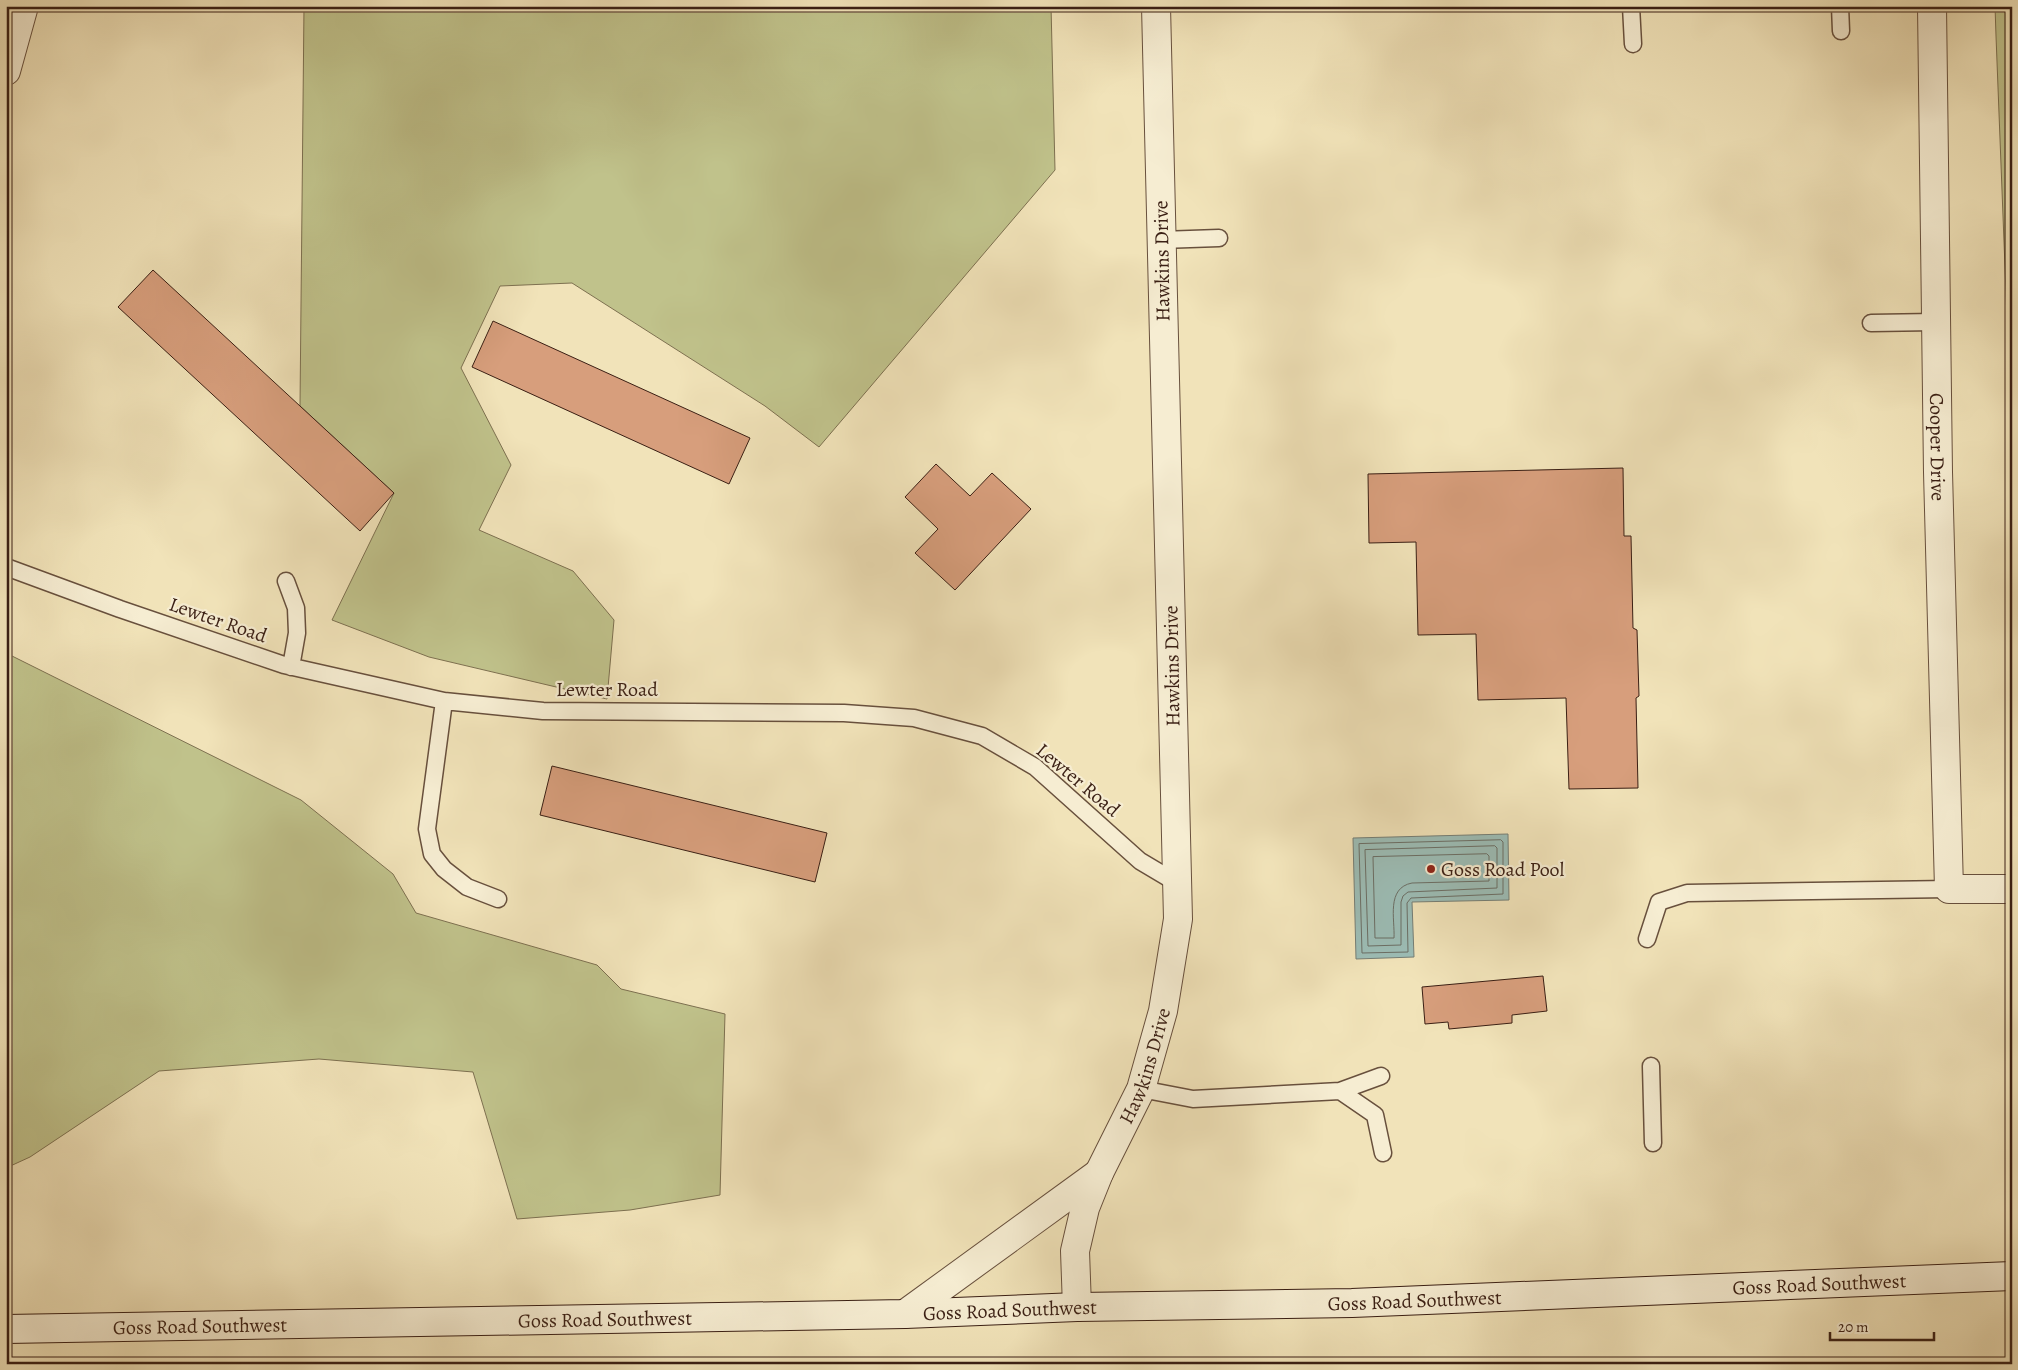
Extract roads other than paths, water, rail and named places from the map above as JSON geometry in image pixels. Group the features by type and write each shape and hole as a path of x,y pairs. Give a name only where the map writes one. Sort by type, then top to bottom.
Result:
{"street":[{"path":"6,71 24,6"},
{"name":"Hawkins Drive","path":"1076,1307 1075,1251 1085,1208 1099,1173 1140,1089 1164,1011 1178,919 1156,6"},
{"name":"Cooper Drive","path":"1932,6 1935,322 1949,889"},
{"path":"1949,889 2012,889"},
{"path":"905,1314 1099,1173"},
{"name":"Goss Road Southwest","path":"6,1329 905,1314 1076,1307 1352,1302 2012,1276"}],"lane":[{"path":"1631,6 1633,44"},
{"path":"1840,6 1841,31"},
{"path":"1161,240 1219,238"},
{"path":"1871,323 1935,322"},
{"name":"Lewter Road","path":"6,567 120,609 291,667 444,701 543,711 844,713 914,718 982,736 1035,767 1140,861 1177,883"},
{"path":"286,580 296,608 297,633 291,667"},
{"path":"444,701 427,829 432,854 444,869 467,887 498,899"},
{"path":"1648,939 1658,902 1687,893 1949,889"},
{"path":"1651,1066 1653,1143"},
{"path":"1140,1089 1193,1100 1340,1092 1381,1076"},
{"path":"1340,1092 1376,1115 1382,1153"}],"water":[{"name":"Goss Road Pool","path":"1508,834 1509,900 1412,902 1414,957 1356,959 1353,838"}],"place":[{"name":"Goss Road Pool","path":"1431,869"}]}
